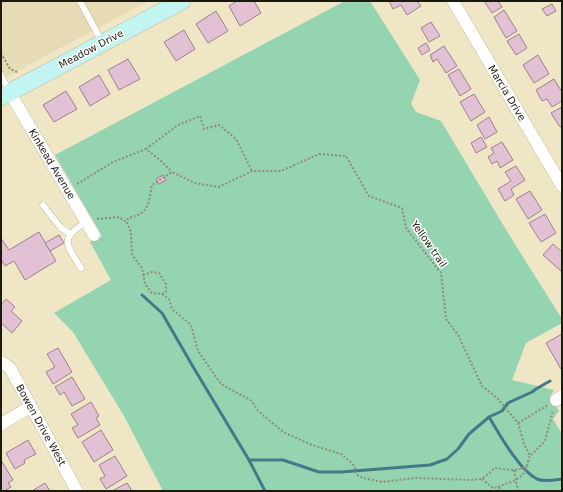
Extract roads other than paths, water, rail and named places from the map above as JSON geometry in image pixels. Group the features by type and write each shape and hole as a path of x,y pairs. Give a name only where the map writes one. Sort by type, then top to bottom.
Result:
{"street":[{"name":"Meadow Drive","path":"5,95 182,1"},
{"name":"Marcia Drive","path":"452,1 562,186"},
{"name":"Kinkead Avenue","path":"5,95 66,188 94,235"},
{"name":"Bowen Drive West","path":"1,362 10,368 77,491"},
{"path":"1,424 30,407"}],"lane":[{"path":"80,1 102,43"},
{"path":"1,75 5,95"},
{"path":"43,204 60,227 70,234"},
{"path":"81,268 70,251 67,240 70,234 86,222"}],"waterway":[{"path":"142,295 162,313 249,460 265,491"},
{"path":"249,460 283,460 319,472 341,472 430,465 447,459 458,449 469,434 489,417 502,411 508,403 532,392 550,381"},
{"path":"489,417 510,451 523,468 530,474 537,479 543,480 562,479"}]}
